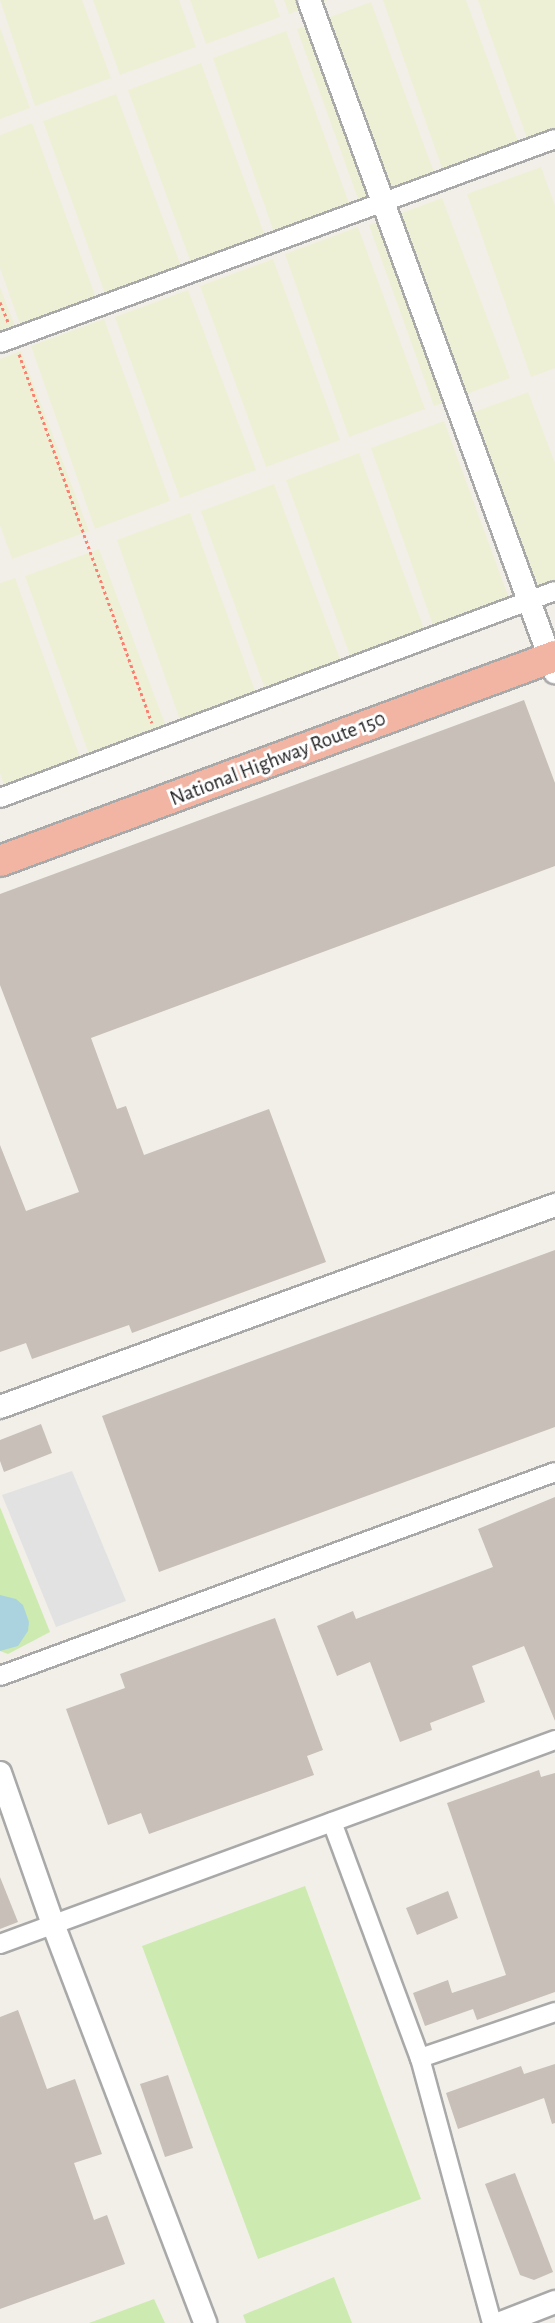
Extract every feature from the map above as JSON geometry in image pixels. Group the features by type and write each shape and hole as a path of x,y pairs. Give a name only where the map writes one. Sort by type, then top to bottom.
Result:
{"highway":[{"name":"National Highway Route 150","path":"0,861 553,662"}],"street":[{"path":"309,0 528,601 553,662"},
{"path":"7,341 555,139"},
{"path":"0,798 555,591"},
{"path":"0,1407 555,1205"},
{"path":"0,1676 555,1472"},
{"path":"0,1944 555,1740"},
{"path":"0,1773 53,1924 205,2323"},
{"path":"332,1822 420,2058 492,2323"},
{"path":"420,2058 555,2012"},
{"path":"501,2323 555,2302"}],"path":[{"path":"0,302 7,341 157,738"}],"green space":[{"path":"0,0 82,0 111,78 35,106"},
{"path":"93,0 179,0 196,47 120,75"},
{"path":"190,0 274,0 280,17 206,44"},
{"path":"284,0 327,0 289,14"},
{"path":"383,0 466,0 521,150 445,177"},
{"path":"478,0 555,0 555,138 530,147"},
{"path":"371,2 438,183 362,210 297,29"},
{"path":"0,28 30,108 0,119"},
{"path":"286,31 353,214 277,241 213,58"},
{"path":"201,63 268,244 194,271 128,90"},
{"path":"116,94 184,274 108,302 43,121"},
{"path":"32,123 99,306 23,333 0,268 0,135"},
{"path":"541,167 555,206 555,368 531,377 467,194"},
{"path":"442,198 510,378 434,406 369,225"},
{"path":"358,227 425,409 349,437 285,254"},
{"path":"273,259 340,440 266,467 200,286"},
{"path":"0,287 17,331 0,337"},
{"path":"188,290 256,470 180,498 115,317"},
{"path":"104,319 170,501 95,529 31,346"},
{"path":"21,351 89,531 12,559 0,525 0,359"},
{"path":"528,392 555,463 555,588 520,600 455,419"},
{"path":"444,421 511,604 435,631 371,448"},
{"path":"359,453 426,634 352,661 286,480"},
{"path":"274,484 342,664 266,692 201,511"},
{"path":"190,513 257,696 181,723 117,540"},
{"path":"99,549 167,729 90,757 25,576"},
{"path":"15,578 81,760 5,788 0,773 0,583"},
{"path":"0,1507 50,1632 8,1654 0,1651"},
{"path":"305,1886 421,2199 258,2259 142,1946"},
{"path":"334,2277 352,2323 246,2323 243,2315"},
{"path":"154,2299 165,2323 89,2323"}],"shaded area":[{"path":"72,1471 126,1601 56,1627 2,1495"}],"water":[{"path":"0,1595 16,1599 23,1605 29,1622 28,1631 18,1646 0,1651"}],"building":[{"path":"524,700 555,783 555,866 91,1038 117,1109 126,1106 144,1155 269,1109 326,1262 132,1333 129,1325 32,1359 26,1343 0,1352 0,1145 26,1211 79,1192 0,985 0,894"},
{"path":"555,1250 555,1427 159,1572 102,1416"},
{"path":"41,1424 52,1453 4,1472 0,1461 0,1440"},
{"path":"555,1497 555,1721 524,1646 472,1666 485,1702 430,1723 432,1730 400,1742 370,1662 337,1676 317,1626 353,1611 356,1619 493,1567 478,1529"},
{"path":"275,1618 323,1750 307,1756 314,1775 149,1834 141,1813 108,1825 66,1709 125,1688 120,1674"},
{"path":"539,1770 541,1777 555,1773 555,1992 477,2020 473,2009 425,2026 413,1993 448,1980 452,1993 506,1975 447,1803"},
{"path":"0,1877 18,1922 0,1929"},
{"path":"448,1891 458,1918 417,1935 406,1908"},
{"path":"18,2010 47,2089 75,2079 102,2154 74,2163 94,2220 107,2215 125,2264 0,2309 0,2017"},
{"path":"555,2064 555,2123 552,2124 544,2098 458,2129 446,2093 521,2066 524,2074"},
{"path":"168,2075 193,2148 165,2157 140,2084"},
{"path":"515,2173 553,2272 534,2280 520,2275 485,2184"}]}
